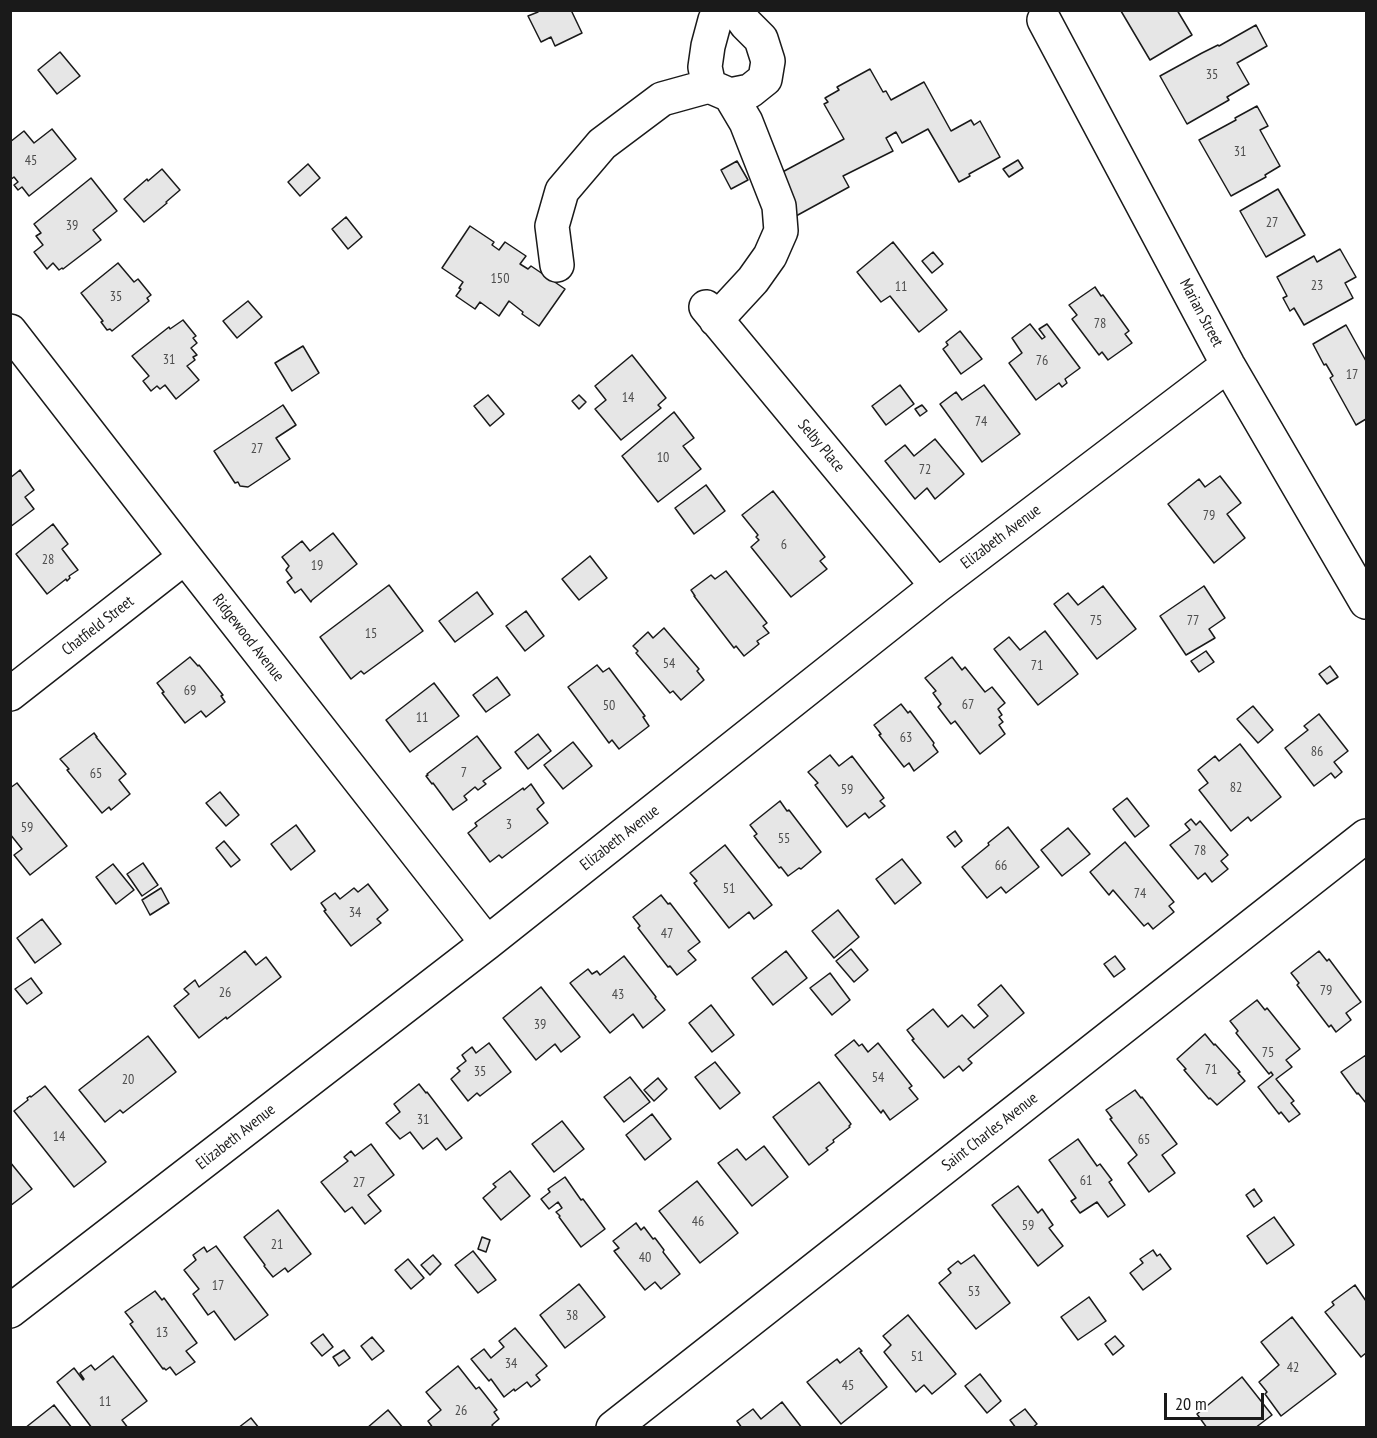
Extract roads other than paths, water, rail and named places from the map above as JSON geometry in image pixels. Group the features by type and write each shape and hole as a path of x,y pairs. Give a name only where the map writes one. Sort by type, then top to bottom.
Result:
{"street":[{"path":"719,91 705,67 708,46 720,10"},
{"path":"557,265 552,226 562,192 602,144 662,99 719,91 750,91 765,79 768,61 761,39 736,10"},
{"name":"Marian Street","path":"1044,20 1228,365 1366,602"},
{"name":"Selby Place","path":"719,91 746,122 779,206 781,231 770,256 753,280 711,313 937,586"},
{"name":"Ridgewood Avenue","path":"10,331 487,943"},
{"name":"Elizabeth Avenue","path":"10,1311 487,943 937,586 1228,365"},
{"name":"Chatfield Street","path":"10,694 185,557"},
{"name":"Saint Charles Avenue","path":"614,1428 1366,836"}]}
